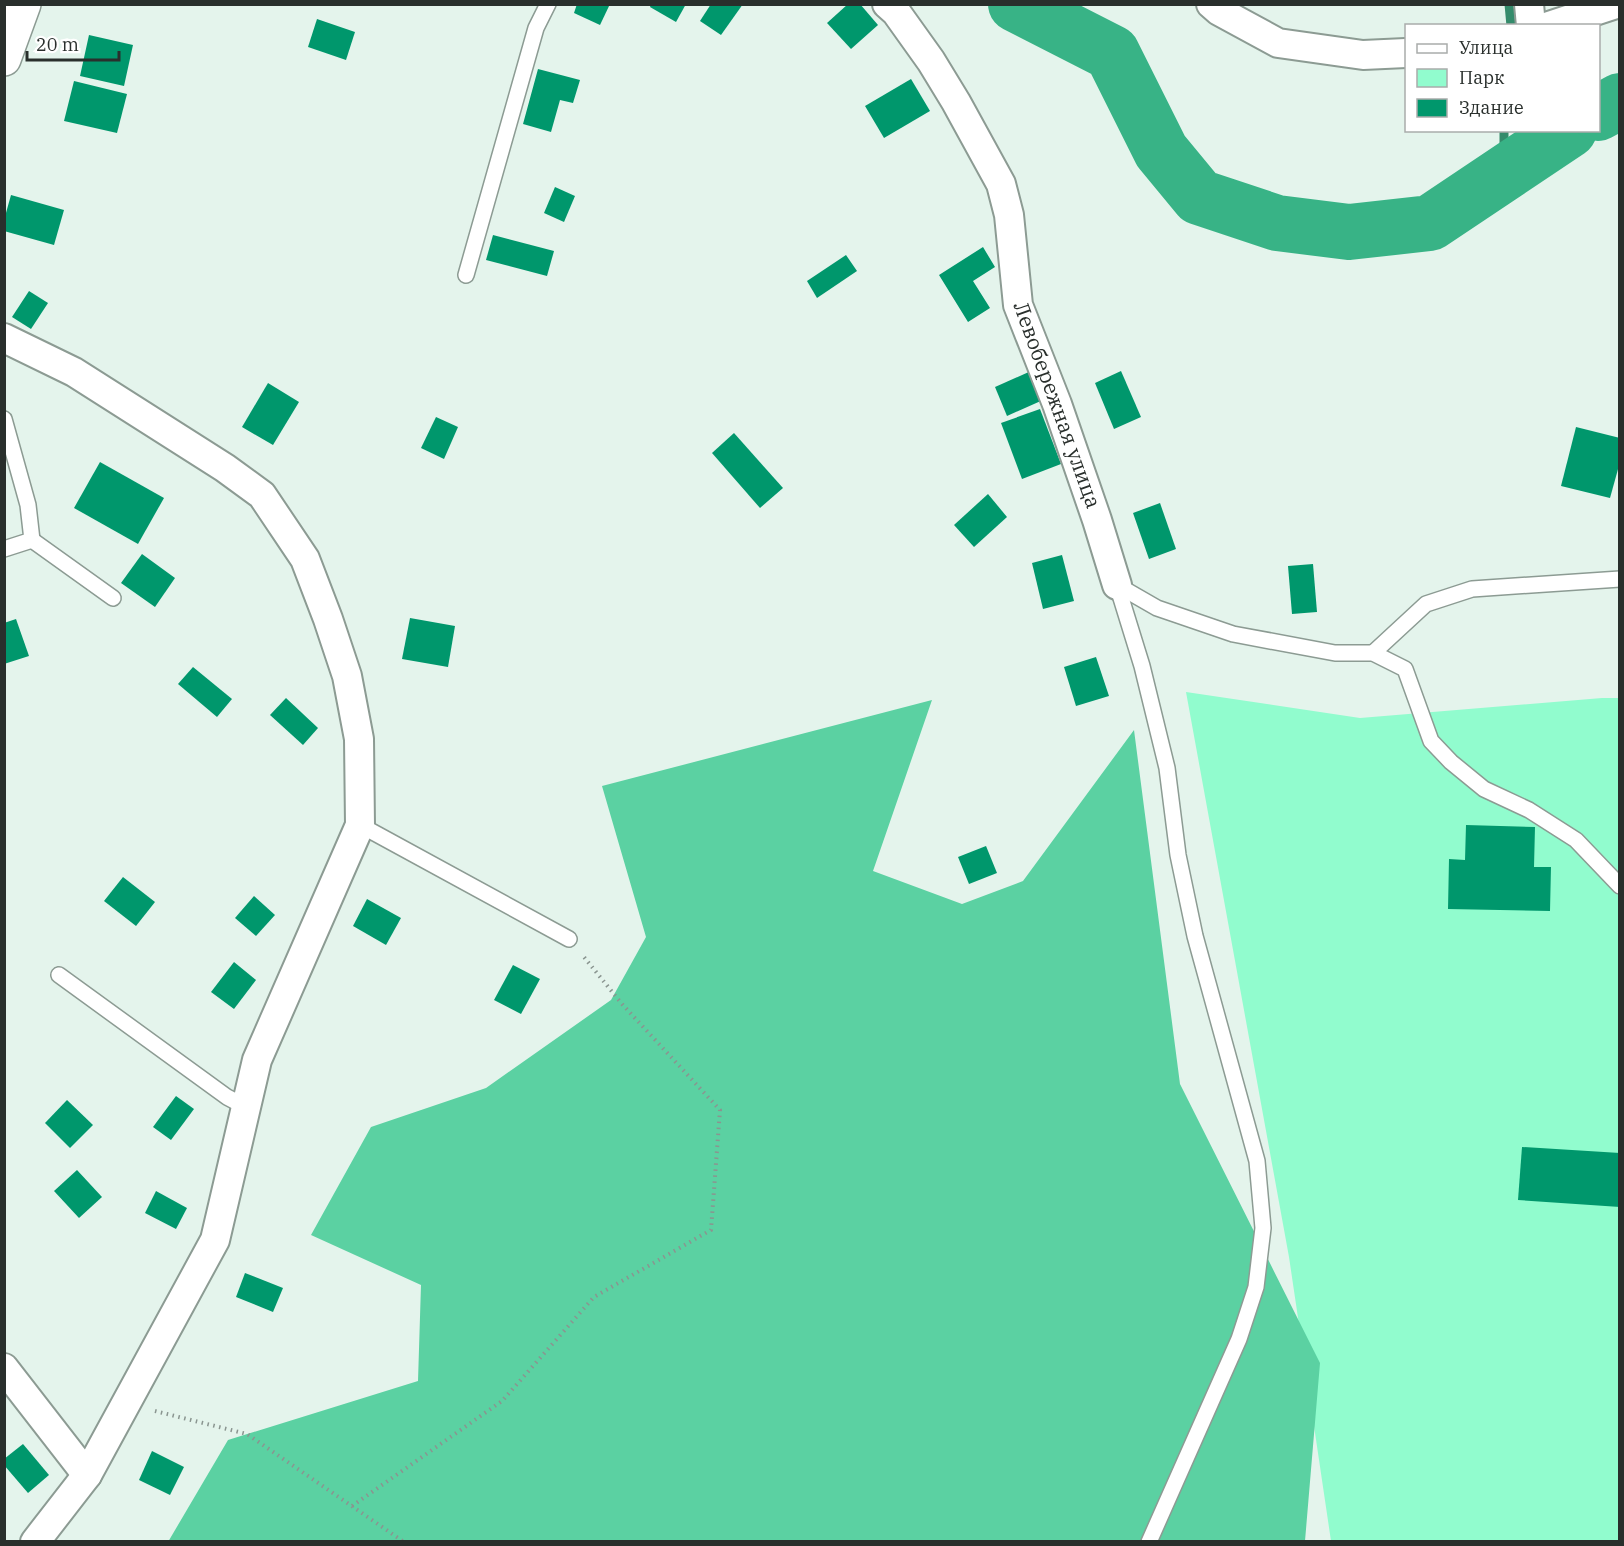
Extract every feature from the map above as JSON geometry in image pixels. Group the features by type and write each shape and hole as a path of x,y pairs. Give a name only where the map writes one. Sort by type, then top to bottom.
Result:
{"street":[{"path":"6,39 24,4"},
{"name":"Левобережная улица","path":"888,4 931,61 1000,184 1009,215 1018,305 1057,404 1117,585"},
{"path":"1211,4 1218,11 1278,43 1363,55 1405,53"},
{"path":"1529,4 1531,24"},
{"path":"1555,24 1616,4"},
{"path":"4,338 74,372 225,468 262,495 304,559 328,619 347,676 359,739 360,825 257,1060 215,1240 87,1475 35,1542"},
{"path":"4,1368 87,1475"}],"lane":[{"path":"466,275 536,28 548,4"},
{"path":"4,419 28,505 32,540 113,598"},
{"path":"4,549 32,540"},
{"path":"1373,653 1426,604 1472,589 1620,579"},
{"path":"1117,585 1157,608 1233,634 1335,653 1373,653 1405,669 1431,741 1451,762 1484,789 1529,810 1576,840 1620,886"},
{"path":"1117,585 1142,666 1167,768 1178,855 1195,936 1257,1161 1263,1228 1256,1287 1239,1339 1149,1542"},
{"path":"360,825 569,939"},
{"path":"59,975 227,1097 246,1107"}],"path":[{"path":"352,1506 502,1401 594,1297 711,1230 720,1110 622,1004 569,939"},
{"path":"125,1404 247,1434 404,1542"}],"green space":[{"path":"1186,692 1360,718 1619,698 1619,1541 1331,1541 1289,1257"},
{"path":"932,700 873,871 962,904 1023,881 1134,730 1180,1084 1320,1363 1305,1541 168,1542 228,1440 418,1381 421,1285 311,1235 371,1127 486,1088 611,1000 646,937 602,786"}],"building":[{"path":"577,4 610,4 600,25 574,13"},
{"path":"651,4 686,4 676,22 650,7"},
{"path":"711,4 743,4 721,35 700,21"},
{"path":"848,4 860,4 878,25 851,49 827,23"},
{"path":"317,19 355,32 346,60 308,47"},
{"path":"89,35 133,45 124,86 80,76"},
{"path":"538,69 580,80 573,103 560,100 551,132 523,124"},
{"path":"911,79 930,111 884,138 865,106"},
{"path":"74,81 127,94 117,133 64,121"},
{"path":"555,187 575,196 564,222 544,213"},
{"path":"11,195 64,210 54,245 4,231 4,220"},
{"path":"493,235 554,251 547,276 486,260"},
{"path":"983,247 995,267 973,281 990,308 968,322 939,275"},
{"path":"846,255 857,271 817,298 807,281"},
{"path":"29,291 48,303 31,329 12,317"},
{"path":"1031,371 1043,400 1007,416 995,387"},
{"path":"1121,371 1141,417 1114,429 1095,383"},
{"path":"268,383 299,402 273,445 242,427"},
{"path":"1040,409 1061,464 1022,479 1001,423"},
{"path":"436,417 458,427 444,459 421,448"},
{"path":"1576,427 1620,438 1620,462 1610,498 1561,486"},
{"path":"734,433 783,488 760,508 712,453"},
{"path":"100,462 164,498 138,544 74,508"},
{"path":"988,494 1007,517 974,547 954,525"},
{"path":"1160,503 1176,549 1149,559 1133,513"},
{"path":"142,554 175,578 155,607 121,583"},
{"path":"1062,555 1074,601 1043,609 1032,563"},
{"path":"1313,564 1317,612 1292,614 1288,566"},
{"path":"410,618 455,626 448,667 402,659"},
{"path":"16,619 29,656 4,664 4,623"},
{"path":"1096,657 1109,696 1076,706 1064,667"},
{"path":"193,667 232,699 217,717 178,684"},
{"path":"286,698 318,728 303,745 270,715"},
{"path":"1466,825 1535,827 1534,867 1551,867 1550,911 1448,909 1449,859 1465,860"},
{"path":"986,846 997,873 969,884 958,857"},
{"path":"123,877 155,902 136,926 104,901"},
{"path":"254,896 275,915 256,936 235,918"},
{"path":"367,899 401,918 386,945 353,926"},
{"path":"234,962 256,980 234,1009 211,992"},
{"path":"513,965 540,979 521,1014 494,1000"},
{"path":"176,1096 194,1109 171,1140 153,1127"},
{"path":"67,1100 93,1125 70,1148 45,1123"},
{"path":"1522,1147 1620,1153 1620,1207 1518,1200"},
{"path":"77,1170 102,1197 79,1218 54,1191"},
{"path":"156,1191 187,1208 176,1229 145,1213"},
{"path":"245,1273 283,1288 273,1312 236,1297"},
{"path":"23,1444 49,1475 28,1493 4,1465 4,1459"},
{"path":"152,1451 184,1467 170,1495 139,1480"}],"waterway":[{"path":"1016,4 1112,53 1161,151 1199,197 1277,223 1349,232 1430,223 1566,132"},
{"path":"1509,4 1511,24"},
{"path":"1600,112 1620,101"},
{"path":"1504,132 1504,173"}]}
